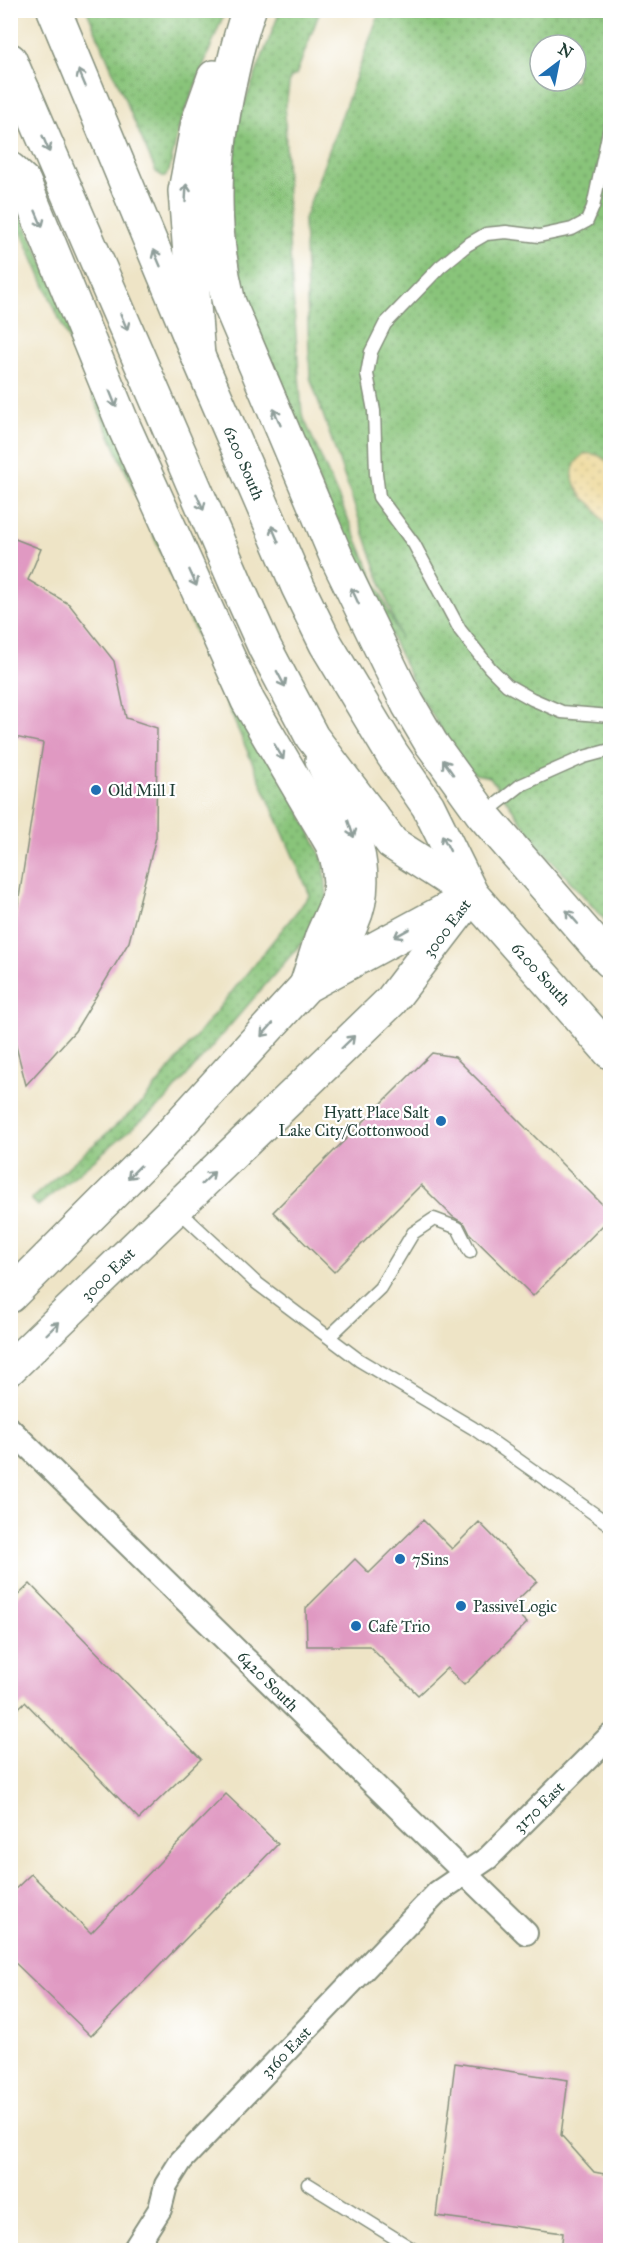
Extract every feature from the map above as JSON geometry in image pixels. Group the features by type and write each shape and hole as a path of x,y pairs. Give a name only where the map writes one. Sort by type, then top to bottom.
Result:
{"main road":[{"name":"6200 South","path":"54,10 198,356 298,587 326,644 392,754 428,806 472,895 610,1052"},
{"path":"198,356 185,191 198,122 217,70 245,22"},
{"path":"245,22 218,144 215,191 220,267 229,303 336,556 387,665 430,743 483,815 610,961"},
{"name":"6200 South","path":"10,60 17,92 251,618 312,737 392,843 472,895"},
{"path":"10,169 24,182 125,429 248,700 332,844 339,873 338,900 322,936 306,986"},
{"path":"306,986 340,944 352,925 360,904 362,882 360,861 348,820 312,737"},
{"name":"3000 East","path":"10,1296 157,1149 306,986 472,895"},
{"name":"3000 East","path":"10,1368 392,1001 472,895"}],"street":[{"name":"6420 South","path":"10,1429 526,1933"},
{"name":"3170 East","path":"465,1874 488,1858 610,1736"},
{"name":"3160 East","path":"134,2250 160,2209 166,2185 181,2161 438,1892 465,1874"}],"lane":[{"path":"610,126 593,207 587,221 572,229 539,236 506,232 486,234 467,245 440,267 385,324 371,352 367,374 374,411 379,497 414,544 460,630 490,668 507,685 561,712 610,716"},
{"path":"483,815 521,785 584,757 610,750"},
{"path":"176,1209 254,1281 359,1360 472,1428 610,1525"},
{"path":"329,1337 380,1288 413,1233 434,1220 458,1228 470,1252"},
{"path":"308,2184 414,2250"}],"green space":[{"path":"87,11 225,11 179,127 169,171 164,177 156,172"},
{"path":"280,11 320,11 296,75 290,78 285,112 288,229 302,414 400,638 310,377 304,219 380,11 610,11 610,926 538,845 490,777 475,774 467,769 419,695 326,500 275,369 247,310 230,221 236,132 243,107"},
{"path":"10,192 324,862 327,898 317,925 164,1102 38,1206 31,1199 143,1102 310,895 11,208"}],"sand":[{"path":"584,454 598,456 609,465 610,529 575,485 574,469"}],"building":[{"name":"Old Mill I","path":"10,537 41,549 28,580 69,604 114,661 126,718 157,728 156,837 129,942 75,1031 26,1085 10,1023 10,956 43,743 10,736"},
{"name":"Hyatt Place Salt Lake City/Cottonwood","path":"432,1053 455,1057 610,1212 610,1218 533,1296 470,1234 465,1224 453,1217 421,1185 334,1272 273,1212"},
{"path":"423,1520 452,1549 479,1522 537,1581 510,1607 527,1623 464,1685 447,1668 418,1695 369,1646 307,1646 306,1608 355,1559 369,1573"},
{"path":"30,1584 201,1759 139,1819 25,1702 10,1716 10,1603"},
{"path":"226,1794 278,1844 91,2036 10,1958 10,1894 31,1874 91,1933"},
{"path":"455,2063 568,2080 561,2135 594,2172 610,2175 610,2250 561,2250 563,2233 436,2216"}],"place":[{"name":"Old Mill I","path":"96,790"},
{"name":"Hyatt Place Salt Lake City/Cottonwood","path":"441,1121"},
{"name":"7Sins","path":"400,1559"},
{"name":"PassiveLogic","path":"461,1606"},
{"name":"Cafe Trio","path":"356,1626"}]}
